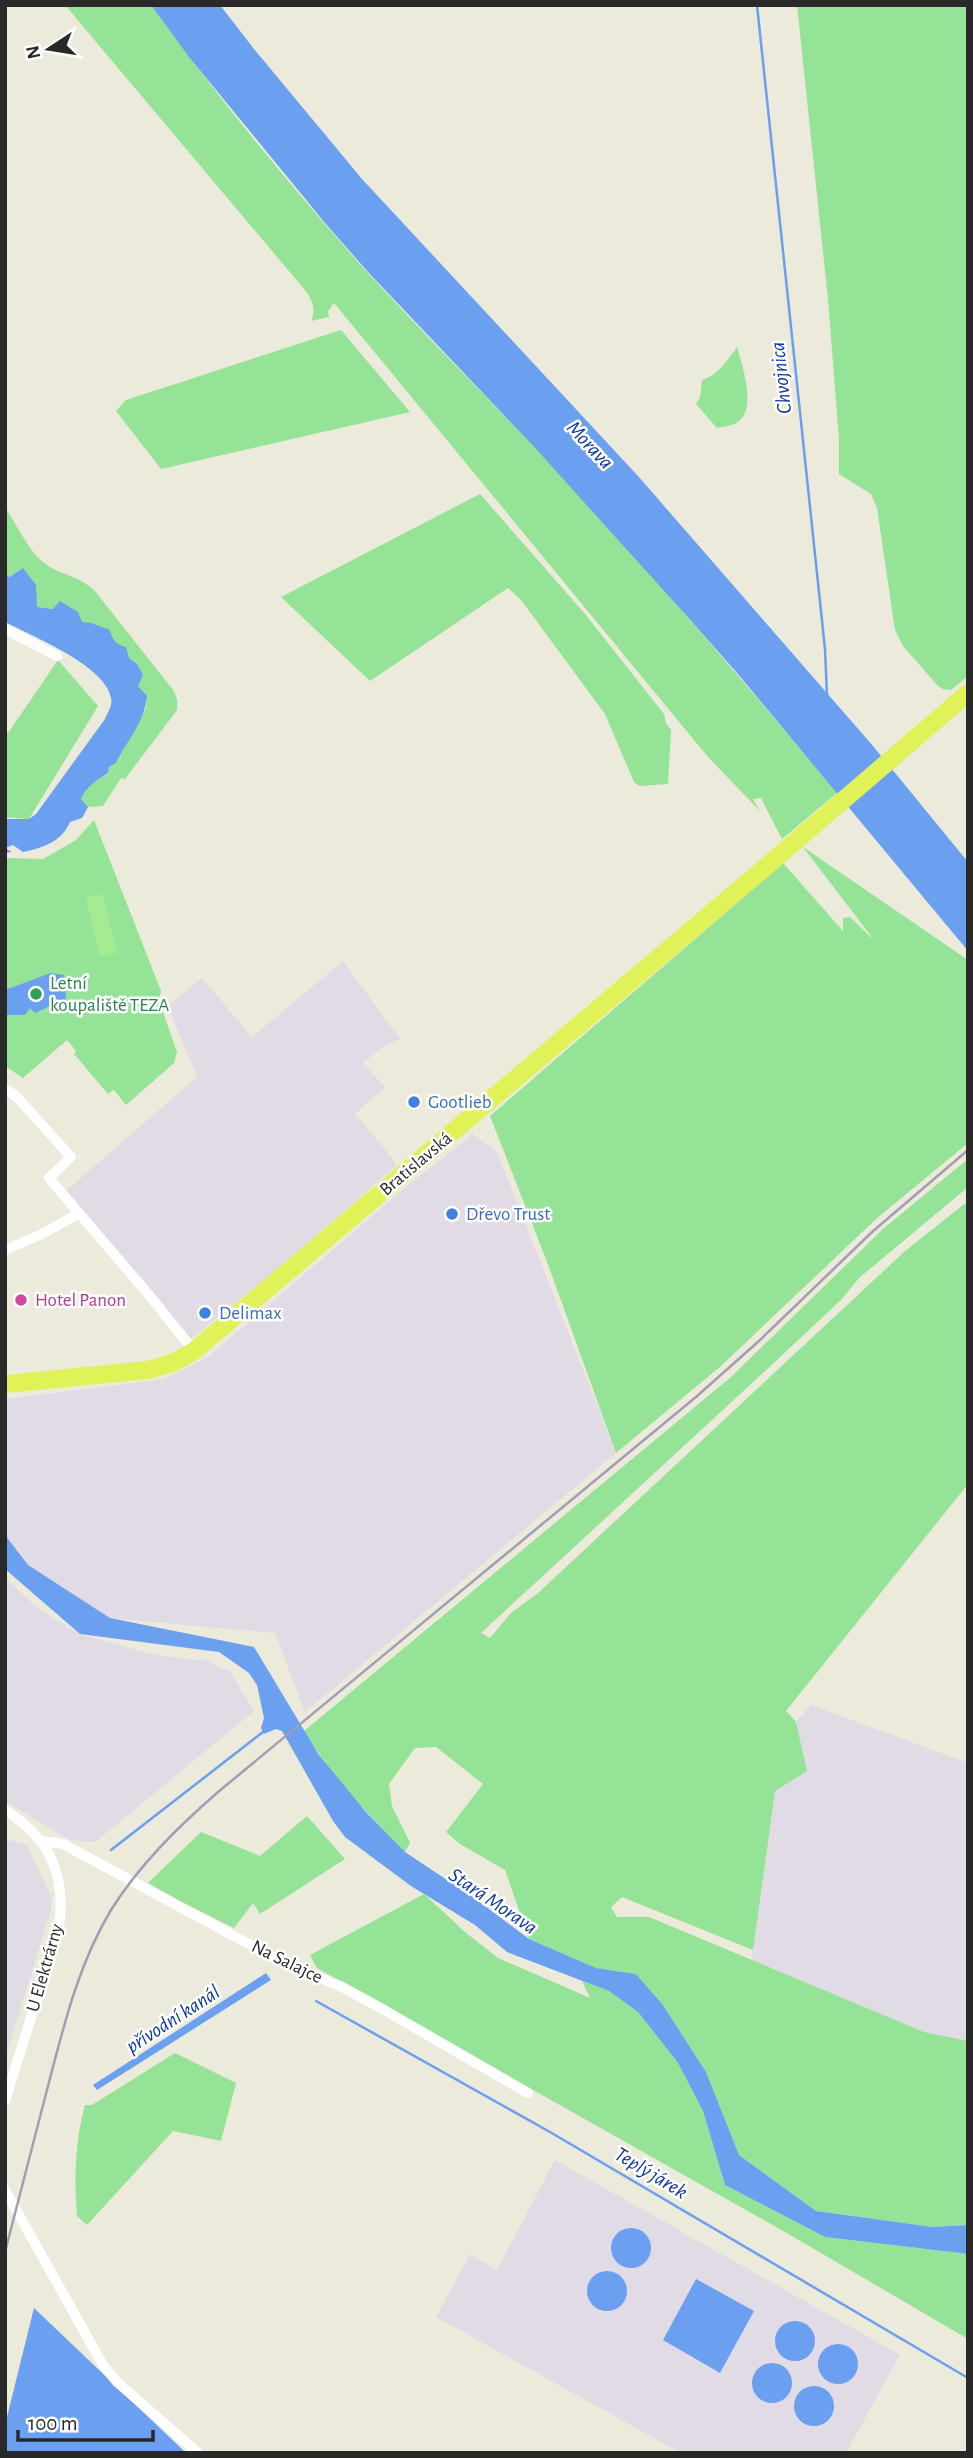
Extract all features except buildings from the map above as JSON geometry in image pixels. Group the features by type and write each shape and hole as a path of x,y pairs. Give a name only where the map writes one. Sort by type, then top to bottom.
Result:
{"main road":[{"name":"Bratislavská","path":"5,1384 148,1370 175,1362 194,1351 968,692"}],"street":[{"path":"5,629 57,656"},
{"path":"5,1089 16,1096 71,1157 49,1178 194,1351"},
{"path":"5,1250 42,1234 78,1213"},
{"name":"U Elektrárny","path":"5,1810 32,1829 42,1841 61,1887 59,1928 5,2101"},
{"name":"Na Salajce","path":"42,1841 63,1844 270,1955 342,1987 528,2093"},
{"path":"5,2190 103,2365 117,2382 198,2453"}],"shaded area":[{"name":"Delimax","path":"343,961 400,1039 382,1047 363,1063 385,1087 355,1114 394,1160 396,1166 191,1339 66,1191 197,1077 168,1006 202,978 252,1037"},
{"path":"473,1134 497,1152 616,1453 305,1712 275,1633 110,1618 28,1565 5,1535 5,1399 164,1379 207,1358 406,1187"},
{"path":"5,1577 36,1607 79,1634 155,1655 207,1661 230,1672 254,1711 95,1842 70,1840 5,1801"},
{"path":"811,1705 968,1763 968,2041 924,2032 751,1961 775,1791 807,1771 796,1722"},
{"path":"5,1839 27,1845 52,1898 51,1910 5,2058"},
{"path":"555,2160 900,2355 846,2453 681,2453 436,2317 470,2254 497,2270"}],"green space":[{"path":"65,5 151,5 229,108 339,240 613,532 837,793 782,839 761,798 753,799 760,811 708,757 334,303 328,311 329,317 311,321 313,305 306,292"},
{"path":"797,5 968,5 968,676 951,690 938,686 903,646 895,630 877,508 871,494 839,474 839,440 828,299"},
{"path":"341,330 410,412 161,469 116,411 126,400"},
{"path":"737,347 747,386 747,406 739,421 717,428 696,404 700,397 702,380 717,371"},
{"path":"480,494 585,614 664,714 671,730 668,784 639,786 634,782 605,714 521,600 508,588 370,681 281,597"},
{"path":"5,507 41,560 95,591 173,690 177,699 177,710 125,779 121,778 103,806 88,807 81,799 88,788 108,774 109,767 116,763 146,708 147,697 138,686 137,664 112,638 53,609 37,607 23,568 8,577 5,573"},
{"path":"58,660 98,706 29,819 5,817 5,732 8,733"},
{"path":"94,820 161,991 159,1001 177,1052 174,1063 126,1105 114,1090 108,1094 75,1055 73,1057 76,1051 67,1040 23,1078 5,1066 5,858 43,859 76,840"},
{"path":"803,847 968,960 968,1143 876,1219 721,1366 616,1453 546,1259 490,1116 783,863 843,931 843,918 850,917 874,940"},
{"path":"102,894 117,953 100,957 86,898"},
{"path":"968,1159 968,1187 859,1278 841,1300 481,1633 490,1638 512,1612 537,1594 904,1252 968,1201 968,1484 786,1711 796,1722 807,1771 775,1791 753,1950 622,1897 611,1907 617,1917 649,1917 924,2032 968,2041 968,2225 933,2227 816,2211 739,2155 706,2072 663,2005 636,1974 596,1968 529,1939 505,1870 460,1844 446,1832 483,1784 436,1747 415,1748 389,1784 392,1806 410,1843 405,1852 338,1779 304,1731 731,1377 884,1228"},
{"path":"307,1816 345,1859 260,1914 253,1903 234,1928 148,1883 201,1832 260,1856"},
{"path":"424,1894 498,1958 590,1998 582,1981 609,1991 638,2012 678,2063 703,2111 725,2185 825,2237 968,2254 968,2339 785,2232 317,1968 310,1955"},
{"path":"175,2053 236,2083 221,2141 173,2131 87,2225 77,2216 76,2188 77,2146 85,2105 92,2105"}],"water":[{"name":"Morava","path":"151,5 220,5 362,179 638,476 873,746 968,862 968,951 685,614 536,449 325,223 189,57"},
{"path":"23,568 36,585 37,607 53,609 60,601 78,612 82,622 110,630 114,639 126,647 129,658 137,664 143,675 138,686 147,696 139,722 116,763 83,795 81,799 88,807 82,818 70,822 62,835 44,846 23,852 13,845 5,848 5,819 29,819 36,814 105,719 111,703 106,686 82,664 5,622 5,573 9,577"},
{"name":"Letní koupaliště TEZA","path":"51,973 64,975 66,999 35,1013 30,1008 25,1015 5,1015 5,990"},
{"path":"5,1535 28,1565 110,1618 254,1647 319,1755 366,1812 405,1852 529,1939 596,1968 636,1974 663,2005 706,2072 739,2155 816,2211 933,2227 968,2225 968,2254 825,2237 725,2185 703,2111 678,2063 638,2012 609,1991 507,1952 475,1925 411,1886 345,1837 333,1821 282,1731 276,1729 264,1734 261,1728 264,1718 257,1685 249,1673 219,1652 80,1634 5,1569"},
{"path":"266,1973 271,1980 97,2090 93,2085"},
{"path":"631,2228 639,2229 645,2234 650,2240 650,2256 645,2262 639,2267 631,2268 623,2267 617,2262 612,2256 611,2248 612,2240 617,2234 623,2229"},
{"path":"607,2271 615,2272 621,2277 626,2283 626,2299 621,2305 615,2310 607,2311 599,2310 593,2305 588,2299 587,2291 588,2283 593,2277 599,2272"},
{"path":"696,2279 754,2311 720,2373 663,2340"},
{"path":"34,2308 186,2453 5,2453 5,2425"},
{"path":"795,2321 803,2322 809,2327 814,2333 814,2349 809,2355 803,2360 795,2361 787,2360 781,2355 776,2349 775,2341 776,2333 781,2327 787,2322"},
{"path":"838,2344 846,2345 852,2350 857,2356 857,2372 852,2378 846,2383 838,2384 830,2383 824,2378 819,2372 818,2364 819,2356 824,2350 830,2345"},
{"path":"772,2363 780,2364 786,2369 791,2375 791,2391 786,2397 780,2402 772,2403 764,2402 758,2397 753,2391 752,2383 753,2375 758,2369 764,2364"},
{"path":"814,2386 822,2387 828,2392 833,2398 833,2414 828,2420 822,2425 814,2426 806,2425 800,2420 795,2414 794,2406 795,2398 800,2392 806,2387"}],"waterway":[{"name":"Chvojnica","path":"757,5 825,649 827,695"},
{"path":"111,1850 263,1732"},
{"name":"Teplý járek","path":"316,2001 550,2132 968,2378"}],"railway":[{"path":"5,2252 60,2040 89,1952 111,1910 147,1862 218,1792 696,1397 759,1341 872,1232 968,1150"}],"place":[{"name":"Letní koupaliště TEZA","path":"36,994"},
{"name":"Gootlieb","path":"414,1102"},
{"name":"Dřevo Trust","path":"452,1214"},
{"name":"Hotel Panon","path":"21,1300"},
{"name":"Delimax","path":"205,1313"}],"water label":[{"name":"Stará Morava","path":"493,1901"},
{"name":"přívodní kanál","path":"173,2019"}]}
